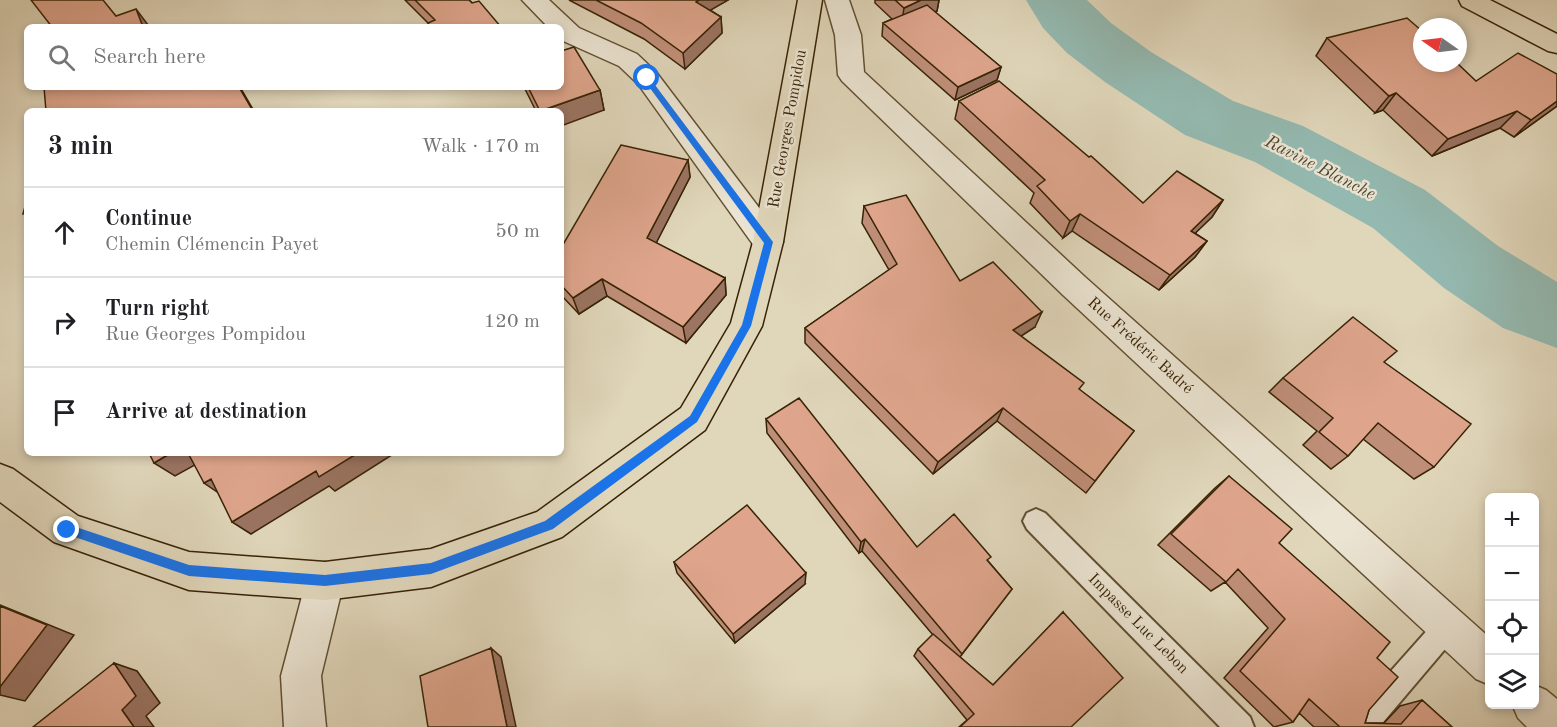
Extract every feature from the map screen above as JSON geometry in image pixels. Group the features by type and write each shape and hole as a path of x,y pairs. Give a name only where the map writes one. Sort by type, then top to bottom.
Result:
{"main road":[{"name":"Rue Georges Pompidou","path":"0,481 67,530 189,571 325,580 431,568 549,525 693,419 747,326 768,242 810,0"},
{"path":"1471,0 1557,45"}],"street":[{"path":"534,0 559,24"},
{"name":"Rue Frédéric Badré","path":"837,0 848,35 850,75 1074,286 1485,660"},
{"path":"564,28 586,43 628,60 647,78 768,242"},
{"path":"305,727 301,676 325,580"},
{"path":"1537,709 1557,727"}],"lane":[{"name":"Impasse Luc Lebon","path":"1036,521 1239,727"},
{"path":"1360,727 1448,626"}],"building":[{"path":"31,0 103,0 116,16 136,9 142,24 50,24"},
{"path":"415,0 469,0 472,3 479,1 498,24 428,23 435,20"},
{"path":"596,0 699,0 696,2 721,17 683,53 641,23"},
{"path":"895,0 921,0 904,8"},
{"path":"927,5 1001,67 958,87 883,23"},
{"path":"1407,18 1413,23 1413,72 1466,72 1476,81 1518,53 1557,74 1557,101 1531,120 1517,111 1448,139 1396,93 1389,96 1327,38"},
{"path":"574,47 600,90 549,108 538,108 530,90 564,90 564,50"},
{"path":"999,81 1089,157 1091,156 1143,203 1177,171 1223,200 1191,231 1207,241 1170,275 1080,214 1070,221 1037,186 1045,180 959,101"},
{"path":"44,90 241,90 251,108 46,108"},
{"path":"621,145 688,160 647,238 725,278 683,327 602,279 573,298 564,288 564,243"},
{"path":"906,195 960,281 993,262 1042,312 1013,330 1084,383 1079,389 1134,431 1095,481 1003,408 938,462 805,328 897,264 864,206"},
{"path":"1353,317 1397,351 1384,362 1471,424 1434,467 1378,423 1348,456 1319,432 1333,418 1283,378"},
{"path":"799,398 917,547 954,514 991,557 987,560 1012,589 962,654 865,539 861,542 766,419"},
{"path":"150,456 166,456 154,463"},
{"path":"190,456 353,456 319,477 316,471 232,522 211,479 204,483"},
{"path":"1229,476 1292,529 1279,543 1390,642 1377,658 1398,677 1369,710 1365,723 1401,724 1422,700 1452,727 1340,727 1309,699 1293,722 1240,671 1285,619 1238,569 1226,582 1171,534"},
{"path":"747,505 806,573 733,634 674,562"},
{"path":"0,606 47,625 0,687"},
{"path":"1063,612 1123,678 1071,727 960,727 974,714 918,649 933,634 993,685"},
{"path":"491,648 507,727 428,727 420,676"},
{"path":"114,663 136,696 122,710 134,727 33,727"}],"waterway":[{"name":"Ravine Blanche","path":"1056,0 1065,14 1089,38 1128,67 1209,118 1279,144 1399,209 1471,267 1530,305 1557,316"}],"route":[{"path":"67,530 189,571 325,580 431,568 549,525 693,419 747,326 768,242 647,78"}]}
